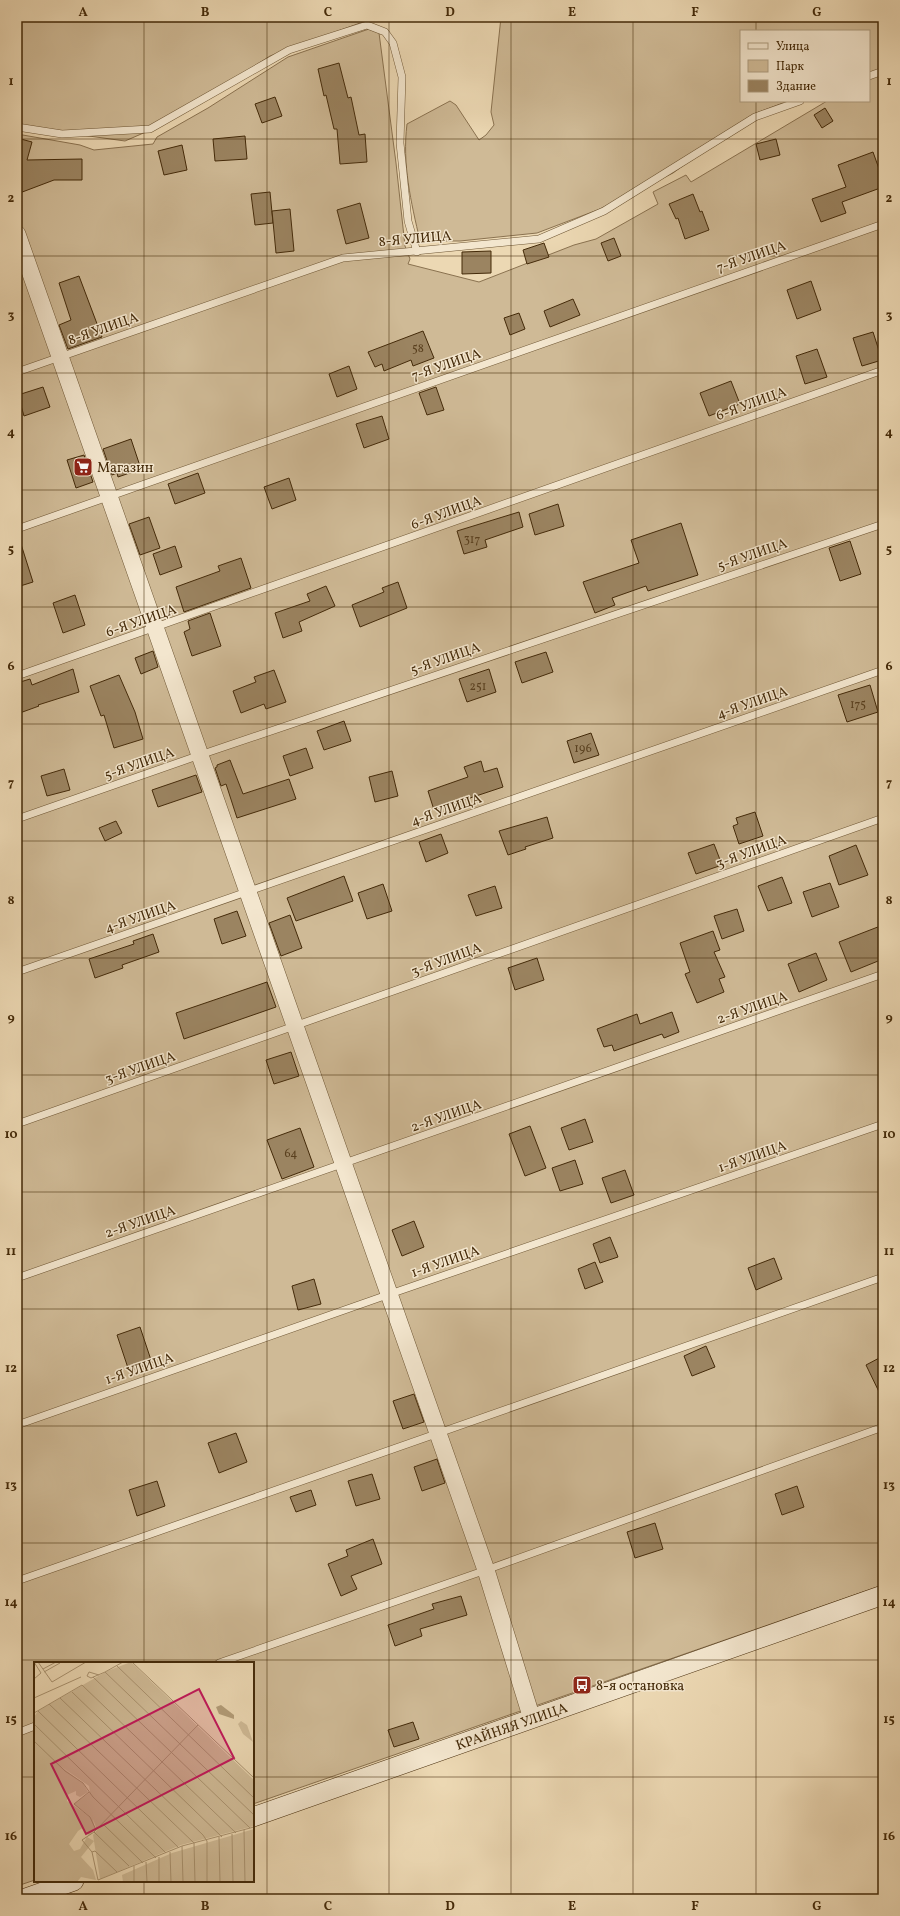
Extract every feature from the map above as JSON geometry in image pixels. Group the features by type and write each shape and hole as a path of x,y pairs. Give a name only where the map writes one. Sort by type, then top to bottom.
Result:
{"main road":[{"name":"КРАЙНЯЯ УЛИЦА","path":"254,1817 883,1595"},
{"path":"23,1899 71,1882"}],"street":[{"path":"17,234 111,497 247,892 296,1026 486,1570 532,1718"}],"lane":[{"path":"17,127 62,134 150,129 289,50 367,25 385,32 393,43 402,77 400,143 408,221 417,252"},
{"path":"870,76 883,71"},
{"name":"8-Я УЛИЦА","path":"17,372 343,258 539,239 604,211 755,117 797,102"},
{"name":"7-Я УЛИЦА","path":"17,529 883,224"},
{"name":"6-Я УЛИЦА","path":"17,676 883,370"},
{"name":"5-Я УЛИЦА","path":"17,819 200,755 883,524"},
{"name":"4-Я УЛИЦА","path":"17,972 883,670"},
{"name":"3-Я УЛИЦА","path":"17,1124 883,818"},
{"name":"2-Я УЛИЦА","path":"17,1278 883,974"},
{"name":"1-Я УЛИЦА","path":"17,1425 390,1294 883,1124"},
{"path":"17,1581 883,1277"},
{"path":"222,1662 486,1570 883,1427"},
{"path":"17,1733 34,1726"}],"green space":[{"path":"17,17 372,17 371,19 270,56 162,125 125,141 17,126"},
{"path":"501,17 883,17 883,1585 254,1804 254,1662 34,1662 34,1880 17,1886 17,134 80,145 94,150 153,144 157,137 208,108 288,57 369,29 379,33 405,246 410,259 408,264 479,282 574,245 596,239 658,204 653,192 686,175 691,182 825,102 870,102 870,30 740,30 740,102 785,102 754,114 673,173 600,209 537,233 460,241 420,241 408,183 406,154 407,124 450,101 456,105 479,140 486,135 494,125 491,112"}],"building":[{"path":"339,63 348,98 351,97 359,135 365,134 367,162 340,164 337,129 334,129 318,69"},
{"path":"275,97 282,116 262,123 255,104"},
{"path":"825,108 833,121 822,128 814,115"},
{"path":"245,136 247,159 215,161 213,139"},
{"path":"17,138 32,142 27,160 82,159 82,180 54,180 17,194"},
{"path":"776,139 780,155 760,160 756,144"},
{"path":"182,145 187,170 164,175 158,151"},
{"path":"873,152 883,180 883,187 842,202 846,213 821,222 812,199 846,187 838,165"},
{"path":"270,192 273,223 255,225 251,194"},
{"path":"693,194 700,212 702,211 709,230 685,239 678,218 676,219 669,204"},
{"path":"360,203 369,238 346,244 337,210"},
{"path":"290,209 294,251 276,253 272,211"},
{"path":"614,238 621,256 608,261 601,243"},
{"path":"544,243 549,257 527,264 523,250"},
{"path":"491,251 491,273 462,274 462,252"},
{"path":"79,276 102,337 68,349 59,325 71,320 59,283"},
{"path":"811,281 821,310 797,319 787,290"},
{"path":"573,299 580,315 550,327 544,311"},
{"path":"519,313 525,329 510,335 504,318"},
{"path":"423,331 434,358 413,366 411,360 384,371 382,364 375,367 368,352"},
{"path":"873,332 882,360 862,366 853,338"},
{"path":"817,349 827,377 805,384 796,356"},
{"path":"349,366 357,389 337,397 329,374"},
{"path":"731,381 740,404 709,416 700,393"},
{"path":"43,387 50,407 24,416 18,395"},
{"path":"436,387 444,410 427,415 419,393"},
{"path":"382,416 389,439 364,448 356,424"},
{"path":"131,439 141,469 118,477 117,473 112,475 103,449"},
{"path":"84,455 93,482 76,488 67,460"},
{"path":"198,473 205,493 175,504 168,484"},
{"path":"289,478 296,500 272,509 264,487"},
{"path":"558,504 564,526 535,535 529,514"},
{"path":"519,512 523,527 485,540 487,547 464,554 457,531"},
{"path":"149,517 160,548 140,555 129,524"},
{"path":"681,523 698,575 648,591 646,586 612,598 615,605 595,613 583,582 639,563 631,540"},
{"path":"20,541 33,582 17,587 17,542"},
{"path":"850,541 861,574 840,581 829,548"},
{"path":"175,546 182,567 160,575 153,554"},
{"path":"241,558 251,588 184,612 176,587 220,571 218,566"},
{"path":"398,582 407,608 360,627 352,605 384,592 382,588"},
{"path":"326,586 335,606 299,622 302,631 283,638 275,613 310,601 307,594"},
{"path":"75,595 85,625 63,633 53,603"},
{"path":"210,613 221,646 192,656 184,632 190,629 188,621"},
{"path":"153,651 158,667 141,674 135,658"},
{"path":"546,652 553,672 522,683 515,662"},
{"path":"73,669 79,692 38,705 39,706 17,714 17,683 30,679 32,685"},
{"path":"489,669 496,692 467,702 459,679"},
{"path":"274,670 286,702 266,709 264,704 241,713 233,691 256,682 254,677"},
{"path":"119,675 135,712 143,739 114,748 104,715 101,716 90,686"},
{"path":"870,685 878,712 847,722 838,695"},
{"path":"344,721 351,741 324,750 317,731"},
{"path":"591,733 599,755 574,763 567,741"},
{"path":"306,748 313,768 290,776 283,756"},
{"path":"230,760 243,794 289,779 296,799 237,818 226,784 221,786 215,768 217,765"},
{"path":"481,761 484,772 497,768 503,787 434,810 428,791 468,777 464,767"},
{"path":"64,769 70,790 47,796 41,776"},
{"path":"392,771 398,796 375,802 369,777"},
{"path":"196,775 202,792 158,807 152,790"},
{"path":"755,812 763,836 739,844 733,826 738,824 736,818"},
{"path":"547,817 553,838 525,847 526,849 508,855 499,831"},
{"path":"116,821 122,833 105,841 99,828"},
{"path":"441,834 448,853 426,862 419,842"},
{"path":"714,844 722,865 696,874 688,853"},
{"path":"856,845 868,875 839,885 829,856"},
{"path":"344,876 353,901 296,921 287,898"},
{"path":"782,877 792,903 768,911 758,886"},
{"path":"830,883 839,907 812,917 803,892"},
{"path":"383,884 392,911 367,919 358,893"},
{"path":"495,886 502,908 476,916 468,895"},
{"path":"737,909 744,931 722,939 714,916"},
{"path":"237,911 246,936 222,944 214,919"},
{"path":"290,915 302,948 281,956 269,923"},
{"path":"883,925 883,959 851,972 839,942"},
{"path":"713,931 720,950 714,952 725,977 719,979 724,992 697,1003 685,974 690,972 680,943"},
{"path":"153,934 159,952 122,965 123,968 95,978 89,959 134,944 133,941"},
{"path":"816,953 827,980 799,992 788,964"},
{"path":"537,958 544,980 515,990 508,968"},
{"path":"267,982 276,1007 184,1039 176,1013"},
{"path":"672,1012 679,1032 664,1038 662,1034 614,1051 612,1045 604,1047 597,1029 637,1014 640,1024"},
{"path":"291,1052 299,1076 274,1084 266,1060"},
{"path":"585,1119 593,1142 569,1150 561,1128"},
{"path":"530,1126 546,1168 525,1176 509,1134"},
{"path":"300,1128 314,1167 282,1179 267,1140"},
{"path":"575,1160 583,1184 560,1191 552,1168"},
{"path":"625,1170 634,1195 611,1203 602,1178"},
{"path":"414,1221 424,1247 402,1256 392,1230"},
{"path":"610,1237 618,1257 600,1263 593,1244"},
{"path":"774,1258 782,1279 756,1290 748,1268"},
{"path":"595,1262 603,1282 585,1289 578,1269"},
{"path":"314,1279 321,1304 298,1310 292,1286"},
{"path":"140,1327 152,1363 129,1371 117,1335"},
{"path":"706,1346 715,1367 692,1376 684,1356"},
{"path":"883,1356 883,1400 866,1365"},
{"path":"414,1394 424,1422 403,1429 393,1401"},
{"path":"236,1433 247,1462 219,1473 208,1443"},
{"path":"437,1459 445,1483 422,1491 414,1467"},
{"path":"372,1474 380,1499 356,1506 348,1481"},
{"path":"157,1481 165,1506 137,1516 129,1490"},
{"path":"797,1486 804,1507 782,1515 775,1494"},
{"path":"311,1490 316,1505 296,1512 290,1497"},
{"path":"655,1523 663,1549 635,1558 627,1532"},
{"path":"373,1539 382,1564 351,1576 357,1589 341,1596 328,1564 348,1556 346,1550"},
{"path":"461,1596 467,1615 420,1629 422,1636 395,1646 388,1625 434,1609 432,1604"},
{"path":"413,1722 419,1739 394,1747 388,1730"}],"place":[{"name":"Магазин","path":"83,467"},
{"name":"8-я остановка","path":"582,1685"}]}
